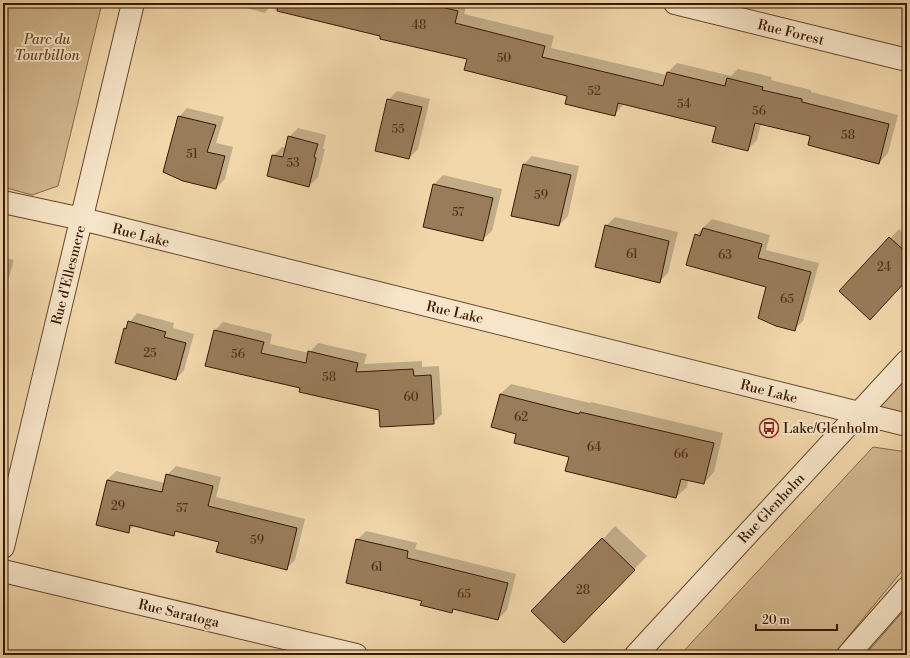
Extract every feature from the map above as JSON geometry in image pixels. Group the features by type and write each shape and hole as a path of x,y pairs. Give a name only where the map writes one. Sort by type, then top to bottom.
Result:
{"street":[{"name":"Rue d'Ellesmere","path":"3,547 133,3"},
{"name":"Rue Forest","path":"675,3 907,60"},
{"name":"Rue Lake","path":"3,202 82,219 907,425"},
{"name":"Rue Glenholm","path":"636,655 907,361"},
{"name":"Rue Saratoga","path":"3,571 356,655"},
{"path":"848,655 907,588"}],"green space":[{"name":"Parc du Tourbillon","path":"3,3 102,3 58,186 32,195 3,187"},
{"path":"907,361 907,425 858,414"},
{"path":"873,447 907,452 907,565 833,655 680,655"},
{"path":"907,607 907,655 865,655"}],"building":[{"path":"278,3 425,3 458,11 455,23 545,46 542,57 663,86 667,72 725,86 727,78 763,87 762,90 802,99 802,102 889,124 879,164 808,145 810,136 755,123 748,151 712,142 716,127 618,103 615,116 565,104 567,96 464,70 467,59 380,39 380,36 277,11"},
{"path":"387,99 422,107 409,159 375,151"},
{"path":"178,116 216,125 207,152 225,156 216,189 183,181 163,172"},
{"path":"288,136 318,144 314,157 316,158 309,187 267,176 272,155 283,157"},
{"path":"523,164 571,175 559,226 511,216"},
{"path":"433,184 493,198 483,241 423,227"},
{"path":"605,225 669,241 660,283 595,267"},
{"path":"703,228 762,244 758,258 811,272 795,331 776,326 758,318 766,287 686,265 695,234 700,236"},
{"path":"889,237 907,253 907,280 870,320 839,291"},
{"path":"128,321 166,332 164,337 186,343 176,380 115,363 124,328 126,329"},
{"path":"214,330 264,342 261,353 306,363 308,351 358,363 356,372 413,369 414,376 431,375 434,424 380,427 379,410 299,392 300,388 205,366"},
{"path":"500,394 579,414 580,412 714,443 704,484 681,479 676,498 565,471 569,457 514,443 516,434 491,427"},
{"path":"166,474 213,486 208,506 297,528 287,570 216,552 219,542 175,531 174,536 130,525 129,533 96,525 107,480 162,492"},
{"path":"602,538 635,570 564,643 531,611"},
{"path":"356,539 408,551 407,558 508,583 498,620 453,609 452,613 420,605 422,601 346,583"}],"place":[{"name":"Lake/Glenholm","path":"769,428"}]}
